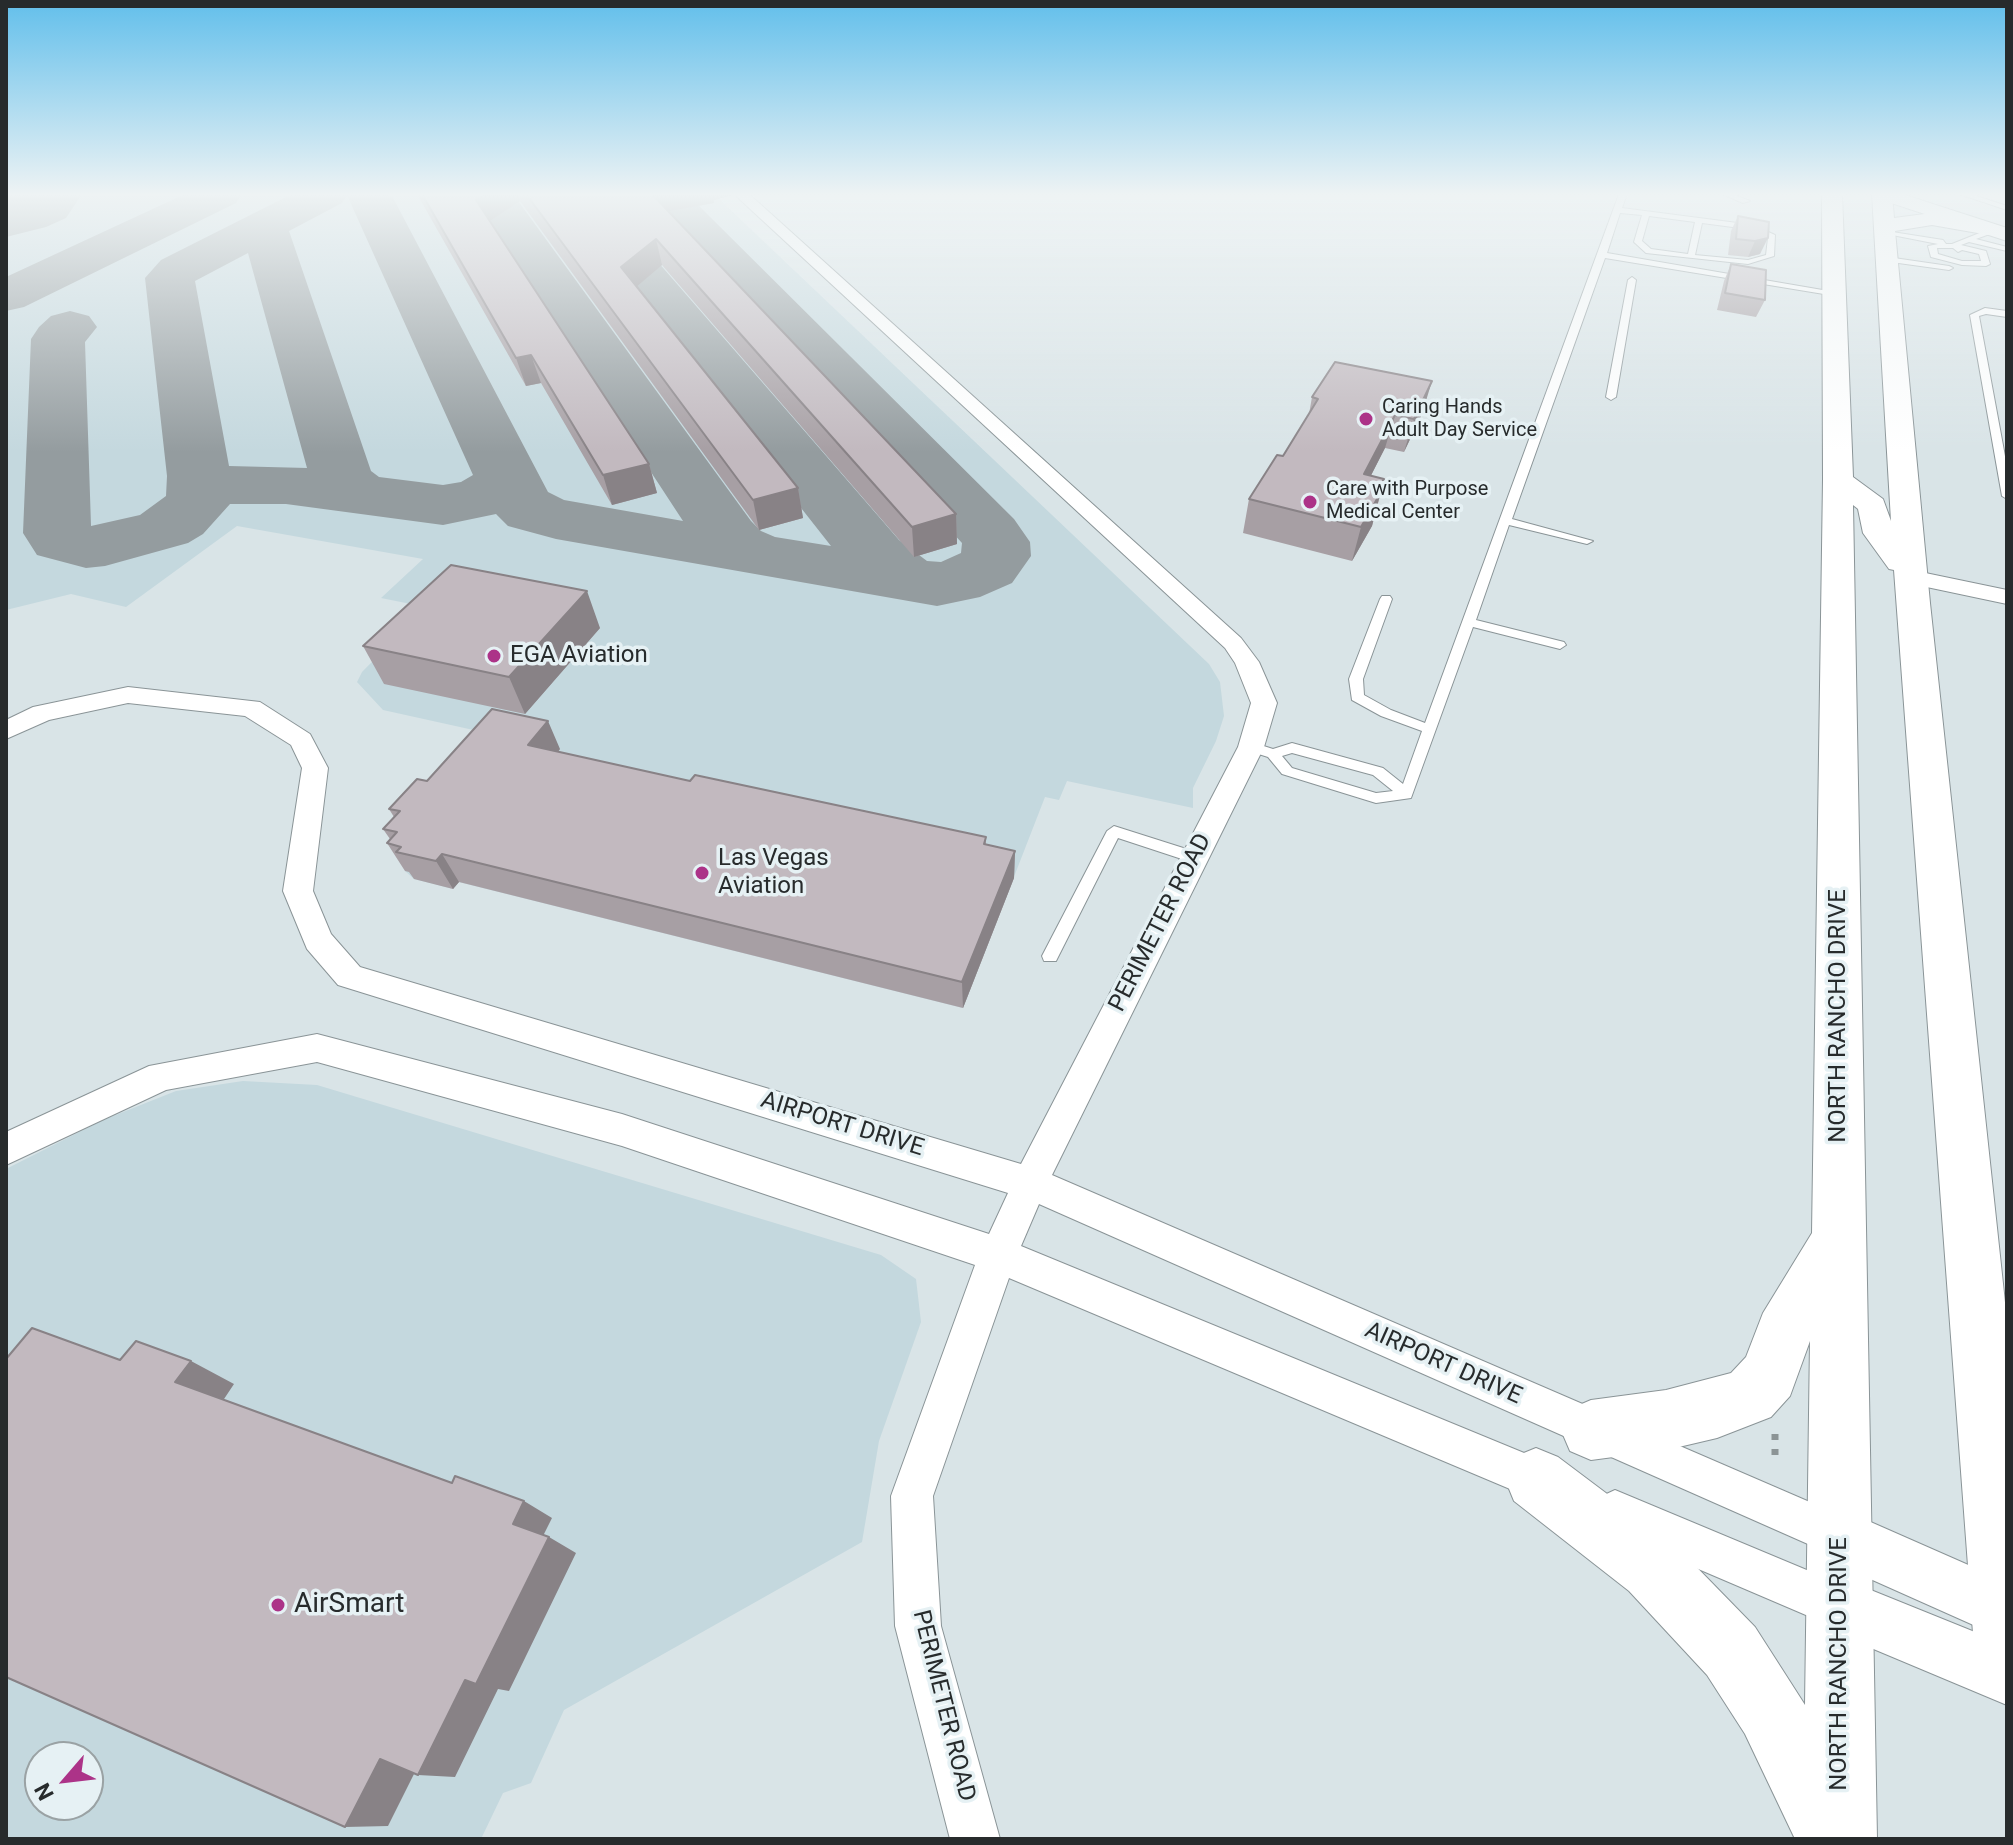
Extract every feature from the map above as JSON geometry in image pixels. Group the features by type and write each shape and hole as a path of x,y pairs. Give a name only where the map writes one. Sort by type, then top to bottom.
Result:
{"main road":[{"name":"NORTH RANCHO DRIVE","path":"1835,280 1841,1537 1837,1839"},
{"path":"1889,280 1911,577 2007,1618"},
{"path":"1838,480 1872,505 1879,533 1911,577"},
{"path":"1591,1430 1666,1420 1717,1408 1750,1396 1769,1375 1783,1333 1839,1239"},
{"path":"1536,1479 1652,1568 1731,1651 1770,1709 1837,1839"}],"street":[{"name":"PERIMETER ROAD","path":"835,280 1233,643 1247,662 1264,703 1262,751 1194,857 1030,1183 998,1255 912,1496 918,1626 975,1839"},
{"path":"1911,577 2007,597"},
{"name":"AIRPORT DRIVE","path":"6,730 42,713 128,695 251,708 301,740 315,768 298,891 318,941 349,976 1030,1183 1841,1537"},
{"path":"6,1149 161,1076 317,1048 622,1130 998,1255 2007,1675"},
{"path":"1841,1537 2007,1618"}],"lane":[{"path":"1406,794 1593,280"},
{"path":"1611,397 1632,280"},
{"path":"1757,280 1836,293"},
{"path":"2007,314 1985,311 1974,315 2007,496"},
{"path":"1506,521 1587,541"},
{"path":"1386,599 1356,679 1357,697 1386,713 1429,729"},
{"path":"1469,622 1560,645"},
{"path":"1262,751 1292,748 1378,771 1406,794"},
{"path":"1262,751 1287,771 1376,798 1406,794"},
{"path":"1050,956 1114,831 1194,857"}],"shaded area":[{"path":"6,280 805,280 1209,664 1220,682 1224,716 1216,741 1193,788 1193,808 1067,781 1059,800 1045,797 963,1008 459,882 453,889 414,879 405,871 409,811 478,731 383,710 357,682 362,672 426,607 381,598 423,559 237,526 126,607 71,594 6,610"},
{"path":"243,1081 317,1085 881,1255 916,1279 921,1322 879,1441 862,1542 564,1710 531,1783 503,1793 481,1839 6,1839 6,1169 103,1120 176,1091"}],"building":[{"path":"471,280 528,280 649,464 603,475 531,355 516,358"},
{"path":"590,280 631,280 798,488 753,500"},
{"path":"693,280 734,280 956,514 912,527"},
{"path":"1728,280 1766,280 1765,300 1725,293"},
{"path":"1335,362 1432,381 1414,419 1395,415 1364,474 1384,479 1378,491 1381,492 1361,527 1249,499 1277,455 1283,456 1318,399 1312,397"},
{"path":"451,565 587,591 509,677 363,646"},
{"name":"Las Vegas Aviation","path":"492,709 548,721 528,745 690,781 695,775 986,837 984,844 1015,851 962,982 442,854 436,861 396,852 401,847 387,843 397,832 383,829 400,811 389,809 417,779 427,781"},
{"name":"AirSmart","path":"32,1328 120,1360 136,1341 191,1361 175,1382 452,1483 455,1476 524,1501 513,1524 549,1537 476,1684 465,1680 418,1775 380,1759 345,1827 6,1677 6,1359"}],"taxiway":[{"path":"6,296 39,280"},
{"path":"170,280 199,476"},
{"path":"281,280 342,480 357,492 368,495"},
{"path":"411,280 506,476"},
{"path":"550,280 727,536 737,546 757,554"},
{"path":"647,280 874,555 908,581"},
{"path":"745,280 996,542 996,556 987,568 955,582 908,581"},
{"path":"70,327 58,339 57,533 61,540 86,547 105,545 164,529 199,502 199,476"},
{"path":"199,476 213,485 286,485 368,495"},
{"path":"368,495 443,505 480,498 497,488 506,476"},
{"path":"506,476 523,505 532,512 556,519 908,581"}],"place":[{"name":"Caring Hands Adult Day Service","path":"1366,419"},
{"name":"Care with Purpose Medical Center","path":"1310,502"},
{"name":"EGA Aviation","path":"494,656"},
{"name":"Las Vegas Aviation","path":"702,873"},
{"name":"AirSmart","path":"278,1605"}]}
